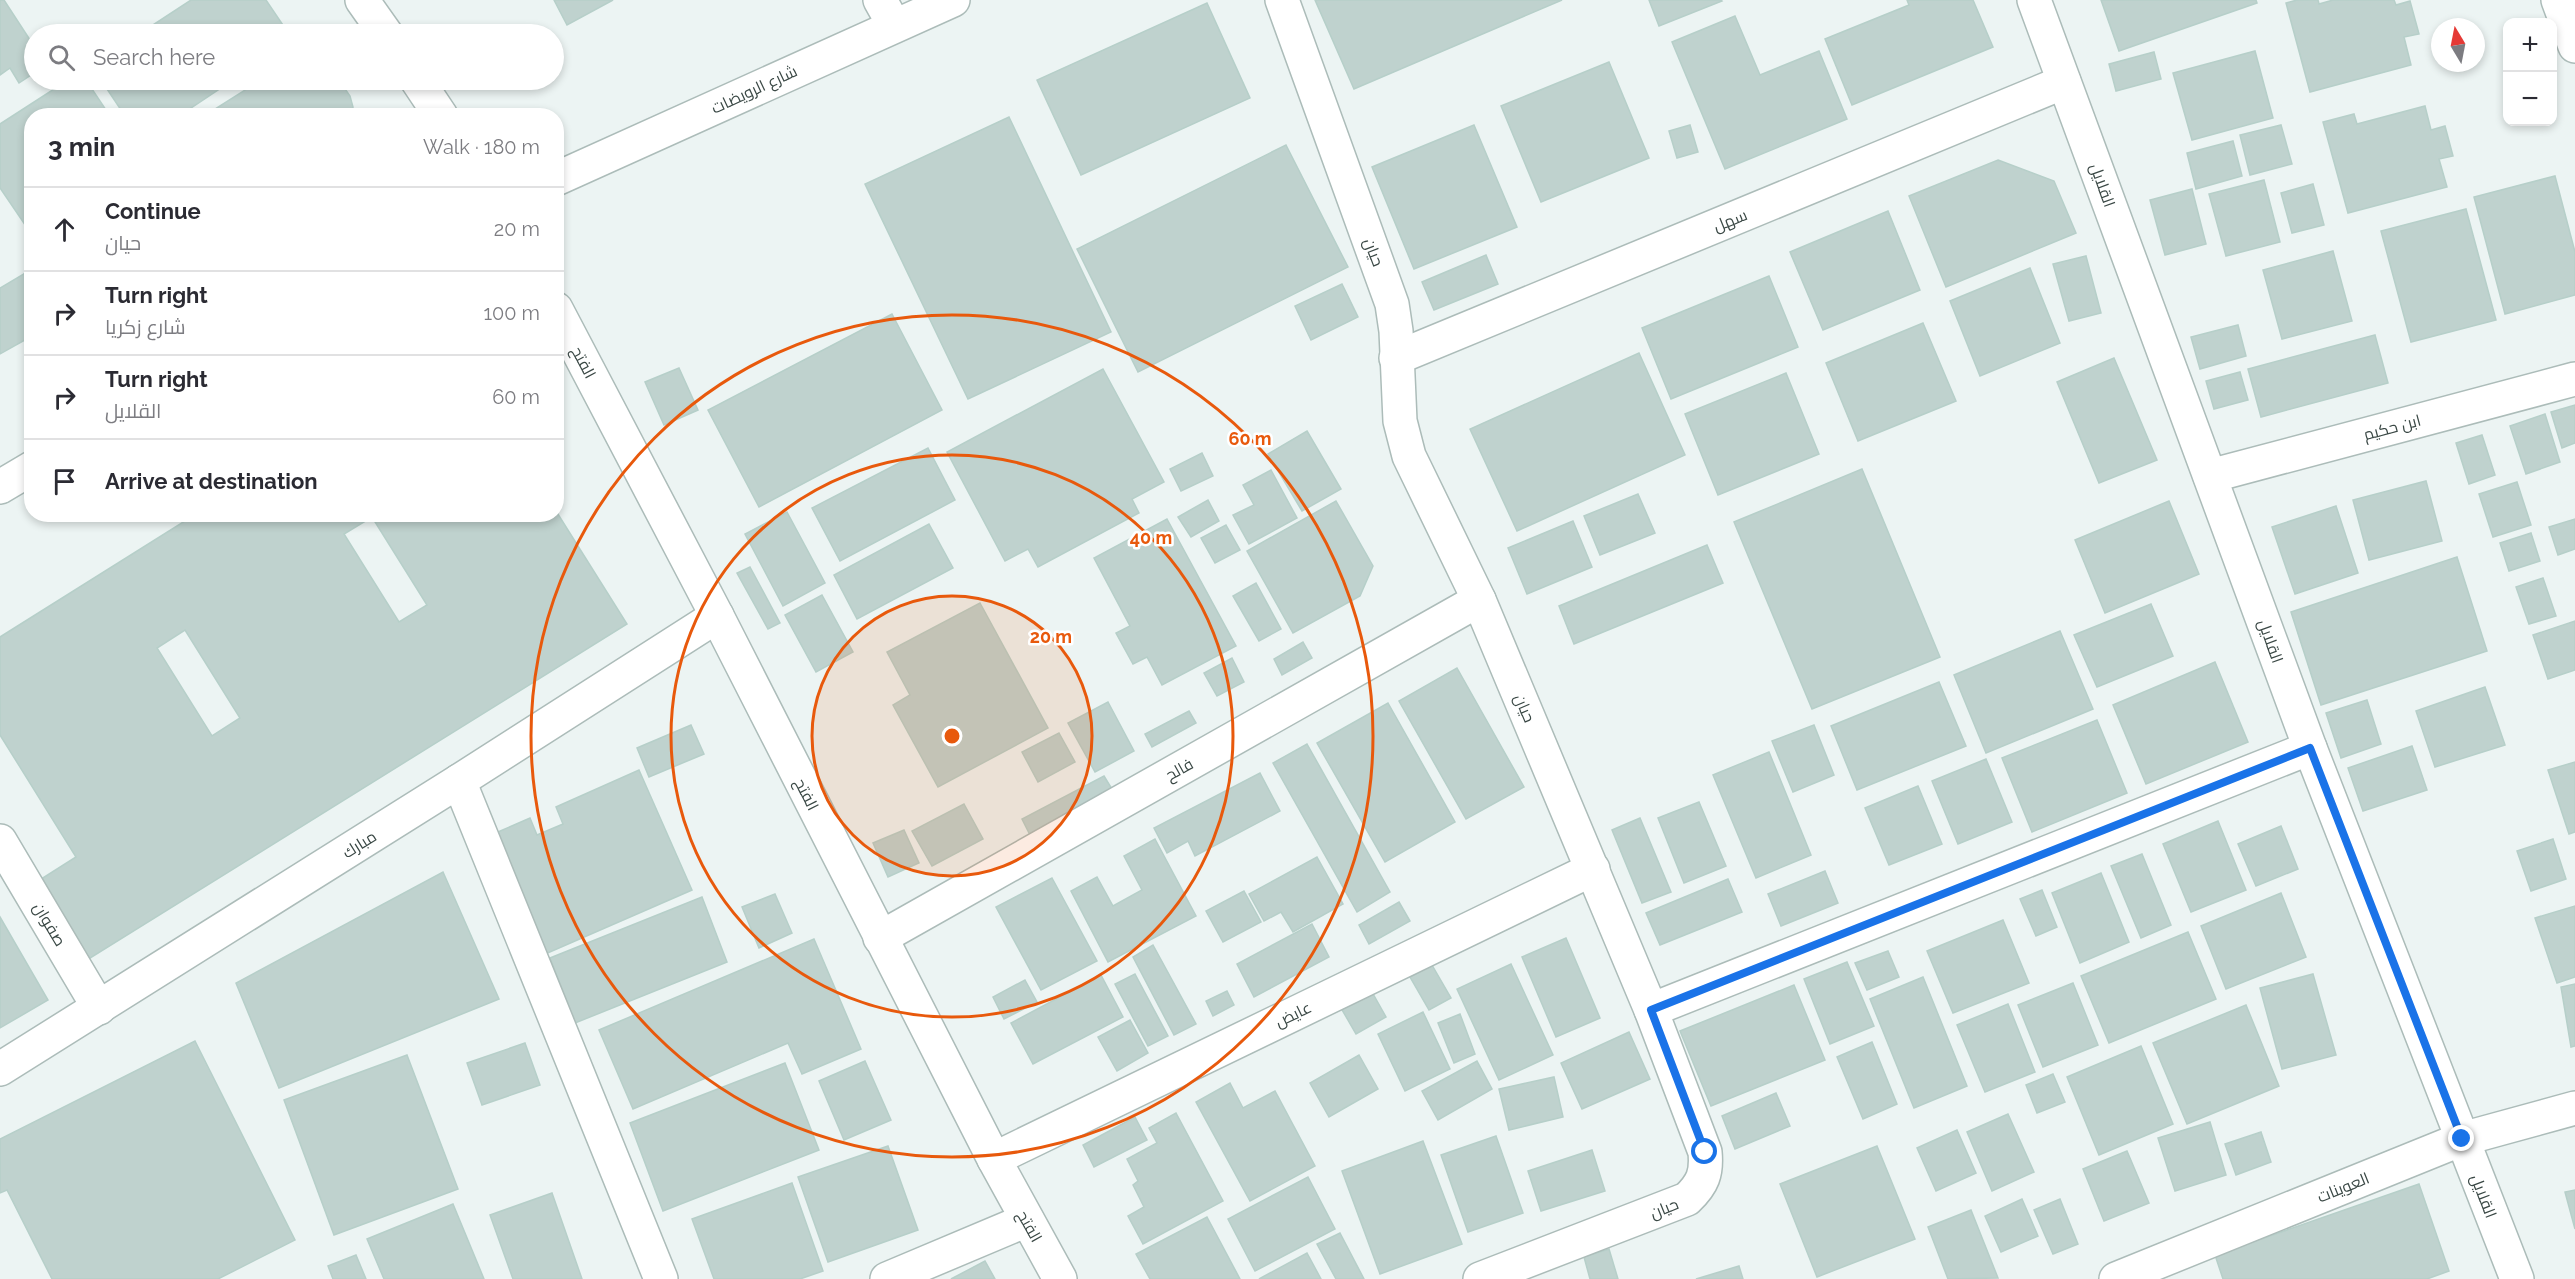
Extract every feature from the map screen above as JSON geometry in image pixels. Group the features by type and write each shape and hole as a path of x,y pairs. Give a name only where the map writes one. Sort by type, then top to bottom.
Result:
{"street":[{"path":"362,0 379,24"},
{"name":"شارع الرويضات","path":"564,175 887,13 953,0"},
{"name":"حيان","path":"1282,0 1385,279 1396,331 1400,421 1409,456 1479,600 1593,868 1651,1010 1705,1152 1707,1170 1700,1186 1688,1199 1480,1279"},
{"name":"القلايل","path":"2034,0 2310,748 2517,1279"},
{"path":"2558,0 2575,46"},
{"name":"سهل","path":"1396,358 2064,82"},
{"path":"424,90 436,108"},
{"name":"الفتح","path":"564,324 717,616 994,1159 1060,1279"},
{"name":"ابن حكيم","path":"2210,476 2575,379"},
{"path":"0,487 24,473"},
{"name":"فالح","path":"880,938 1479,600"},
{"name":"مبارك","path":"0,1069 717,616"},
{"path":"1651,1010 2310,748"},
{"path":"459,781 661,1279"},
{"name":"صفوان","path":"0,841 99,1008"},
{"name":"عايض","path":"994,1159 1593,868"},
{"name":"العوينات","path":"2116,1279 2462,1139 2575,1108"},
{"path":"887,1279 1027,1220"}],"building":[{"path":"0,0 4,0 24,31 24,80 19,83 10,68 0,75"},
{"path":"191,0 266,0 282,24 154,24"},
{"path":"554,0 613,0 567,25"},
{"path":"1315,0 1562,0 1354,89"},
{"path":"1649,0 1721,0 1722,1 1659,26"},
{"path":"1907,0 1973,0 1993,47 1852,105 1825,39 1909,5"},
{"path":"2101,0 2256,0 2257,3 2119,51"},
{"path":"2297,0 2318,0 2319,4 2333,0 2394,0 2396,5 2410,1 2419,34 2404,37 2411,65 2310,92 2286,3"},
{"path":"1207,3 1250,98 1081,175 1037,80"},
{"path":"1735,16 1760,75 1819,51 1847,119 1725,169 1672,42"},
{"path":"2255,51 2273,118 2192,140 2173,73"},
{"path":"2154,52 2161,79 2116,91 2109,64"},
{"path":"1609,62 1649,158 1541,202 1501,106"},
{"path":"53,90 93,90 105,108 25,108"},
{"path":"108,90 218,90 191,108 120,108"},
{"path":"245,90 346,90 353,107 353,108 217,108"},
{"path":"2425,106 2431,130 2445,126 2453,156 2439,159 2447,187 2348,213 2323,122 2354,114 2357,124"},
{"path":"24,108 24,223 0,188 0,124"},
{"path":"1009,117 1111,332 968,399 865,184"},
{"path":"1474,125 1517,227 1414,269 1372,167"},
{"path":"1690,125 1698,152 1677,158 1669,131"},
{"path":"2281,125 2292,164 2250,175 2240,135"},
{"path":"2233,141 2242,176 2196,189 2187,153"},
{"path":"1286,145 1348,267 1138,372 1077,249"},
{"path":"1998,160 2054,181 2076,233 1946,287 1909,196"},
{"path":"2555,176 2575,252 2575,295 2505,314 2474,197"},
{"path":"2264,180 2280,242 2226,256 2209,194"},
{"path":"2313,184 2324,225 2292,233 2281,193"},
{"path":"2192,189 2206,244 2165,255 2150,200"},
{"path":"2466,209 2496,320 2411,342 2381,231"},
{"path":"1888,211 1920,290 1823,330 1790,252"},
{"path":"2333,251 2352,321 2282,339 2263,270"},
{"path":"1486,255 1498,284 1434,310 1422,282"},
{"path":"2086,256 2101,313 2069,321 2053,264"},
{"path":"2030,268 2060,343 1980,376 1950,301"},
{"path":"24,274 24,340 0,354 0,288"},
{"path":"1769,276 1798,347 1671,399 1642,328"},
{"path":"1342,284 1358,317 1311,340 1295,306"},
{"path":"892,314 942,410 759,507 708,410"},
{"path":"1923,323 1956,401 1858,441 1826,363"},
{"path":"2238,325 2246,356 2200,369 2191,337"},
{"path":"2375,335 2388,383 2261,417 2248,369"},
{"path":"1639,353 1685,455 1517,531 1470,429"},
{"path":"2114,358 2157,460 2099,483 2057,382"},
{"path":"679,368 698,410 664,425 645,382"},
{"path":"1103,369 1164,482 1132,499 1139,513 1038,567 1028,549 1005,561 947,452"},
{"path":"2240,372 2248,400 2214,409 2206,381"},
{"path":"1786,373 1819,454 1718,495 1685,414"},
{"path":"2575,405 2575,443 2562,448 2551,412"},
{"path":"2545,414 2560,462 2526,474 2510,426"},
{"path":"1307,431 1341,489 1302,511 1268,454"},
{"path":"2482,435 2495,475 2469,484 2456,443"},
{"path":"928,448 955,500 840,561 812,508"},
{"path":"1202,453 1213,476 1181,491 1170,469"},
{"path":"1862,469 1940,657 1812,709 1734,522"},
{"path":"1271,470 1297,518 1249,544 1233,515 1254,505 1243,485"},
{"path":"2426,481 2442,541 2369,560 2353,500"},
{"path":"2517,482 2531,525 2493,537 2479,494"},
{"path":"1638,494 1655,533 1600,555 1584,516"},
{"path":"1208,500 1219,521 1191,537 1178,517"},
{"path":"1336,501 1373,566 1360,596 1293,633 1247,551"},
{"path":"2169,501 2199,574 2105,613 2075,540"},
{"path":"2336,506 2358,573 2295,594 2272,527"},
{"path":"787,512 825,583 783,606 745,534"},
{"path":"1167,519 1236,646 1162,685 1147,657 1133,664 1116,633 1130,626 1094,558"},
{"path":"2575,519 2575,549 2558,555 2549,527"},
{"path":"1573,521 1592,567 1527,594 1508,548"},
{"path":"183,522 364,522 344,534 399,622 427,605 375,522 563,522 627,624 87,960 38,881 76,857 0,735 0,637","holes":["185,630 240,718 212,736 157,648"]},
{"path":"929,524 953,568 857,619 834,575"},
{"path":"1226,525 1240,550 1215,563 1201,538"},
{"path":"2531,533 2540,561 2509,571 2500,543"},
{"path":"1707,545 1723,583 1574,644 1559,606"},
{"path":"2457,557 2487,651 2321,705 2291,612"},
{"path":"750,567 780,623 768,629 737,573"},
{"path":"2543,578 2556,616 2529,624 2516,587"},
{"path":"1256,583 1281,629 1259,641 1233,596"},
{"path":"822,595 853,652 816,672 785,615"},
{"path":"980,603 1048,728 938,787 893,705 910,695 887,652"},
{"path":"2151,604 2173,656 2097,687 2074,635"},
{"path":"2575,621 2575,670 2548,679 2533,635"},
{"path":"2060,631 2093,709 1986,753 1954,675"},
{"path":"1303,642 1312,658 1282,675 1274,659"},
{"path":"1232,658 1244,682 1217,696 1204,673"},
{"path":"2215,662 2248,742 2146,784 2113,705"},
{"path":"1457,668 1524,787 1466,819 1399,701"},
{"path":"1939,682 1966,746 1857,790 1831,726"},
{"path":"2485,687 2505,745 2435,767 2416,711"},
{"path":"2367,700 2381,744 2341,758 2326,713"},
{"path":"1108,702 1134,751 1095,772 1068,723"},
{"path":"1388,703 1455,822 1385,862 1317,743"},
{"path":"1189,711 1196,723 1152,747 1145,734"},
{"path":"2097,720 2127,793 2032,832 2002,758"},
{"path":"691,725 704,754 649,777 637,748"},
{"path":"1814,725 1834,775 1793,792 1772,741"},
{"path":"1059,733 1075,762 1038,782 1022,752"},
{"path":"1307,744 1390,892 1357,912 1273,763"},
{"path":"2412,746 2427,790 2363,811 2348,768"},
{"path":"1769,752 1811,855 1756,878 1713,775"},
{"path":"1986,759 2012,822 1958,844 1932,781"},
{"path":"2575,762 2575,832 2569,834 2548,770"},
{"path":"639,770 692,890 543,955 491,835 530,818 537,835 563,824 556,807"},
{"path":"1260,773 1280,811 1195,856 1188,841 1167,853 1154,828"},
{"path":"1104,776 1115,794 1032,839 1022,819"},
{"path":"1918,786 1942,844 1889,865 1865,808"},
{"path":"1699,802 1726,866 1684,883 1658,818"},
{"path":"964,804 983,839 932,866 912,831"},
{"path":"1640,818 1671,892 1642,903 1612,830"},
{"path":"2218,821 2246,890 2191,912 2163,844"},
{"path":"2281,826 2298,869 2256,886 2238,844"},
{"path":"904,830 919,863 888,877 873,843"},
{"path":"1155,839 1196,916 1108,962 1071,891 1097,877 1113,906 1142,890 1124,856"},
{"path":"2553,839 2566,879 2531,891 2517,851"},
{"path":"2142,854 2171,925 2141,938 2111,866"},
{"path":"1317,857 1343,904 1293,932 1281,912 1264,921 1249,894"},
{"path":"1825,871 1838,903 1781,926 1768,894"},
{"path":"443,872 499,999 279,1088 236,983"},
{"path":"2101,873 2129,942 2080,963 2052,893"},
{"path":"1052,878 1097,961 1041,990 996,907"},
{"path":"1728,879 1742,912 1660,945 1646,913"},
{"path":"2042,890 2057,927 2036,936 2020,899"},
{"path":"1244,891 1261,922 1223,942 1206,911"},
{"path":"2281,893 2306,957 2226,989 2201,926"},
{"path":"775,894 792,933 759,948 742,907"},
{"path":"702,897 727,962 575,1023 550,958"},
{"path":"1399,902 1410,921 1369,944 1359,925"},
{"path":"2575,906 2575,977 2557,983 2535,918"},
{"path":"0,917 48,1000 0,1028"},
{"path":"2003,920 2029,983 1953,1013 1927,951"},
{"path":"1312,924 1329,957 1254,997 1237,964"},
{"path":"2188,932 2216,999 2109,1043 2081,976"},
{"path":"1566,938 1600,1018 1556,1037 1522,957"},
{"path":"814,939 861,1049 802,1074 788,1043 633,1109 599,1030"},
{"path":"1153,945 1196,1024 1174,1035 1133,957"},
{"path":"1888,951 1899,977 1867,990 1855,963"},
{"path":"1847,962 1874,1026 1830,1044 1804,979"},
{"path":"1511,964 1553,1055 1499,1080 1457,989"},
{"path":"1432,965 1451,998 1429,1010 1410,977"},
{"path":"1135,974 1168,1036 1148,1046 1115,984"},
{"path":"2313,974 2336,1055 2282,1069 2260,988"},
{"path":"1101,975 1123,1017 1033,1064 1011,1023"},
{"path":"1923,977 1967,1086 1914,1108 1870,999"},
{"path":"1025,980 1037,1002 1004,1019 993,997"},
{"path":"2073,983 2098,1045 2043,1067 2018,1005"},
{"path":"2575,984 2575,1046 2571,1047 2561,987"},
{"path":"1794,985 1825,1060 1711,1106 1680,1031"},
{"path":"1227,991 1234,1005 1213,1016 1206,1001"},
{"path":"1372,992 1386,1017 1356,1034 1341,1008"},
{"path":"2008,1004 2035,1072 1985,1092 1957,1025"},
{"path":"2246,1005 2279,1086 2187,1124 2153,1043"},
{"path":"1423,1012 1450,1069 1405,1091 1378,1034"},
{"path":"1460,1014 1475,1054 1454,1063 1438,1023"},
{"path":"1130,1020 1148,1053 1117,1071 1098,1037"},
{"path":"1629,1032 1650,1079 1582,1109 1561,1063"},
{"path":"195,1041 295,1240 218,1279 52,1279 7,1190 0,1193 0,1139"},
{"path":"1872,1042 1897,1104 1863,1119 1837,1057"},
{"path":"525,1043 540,1085 482,1105 467,1063"},
{"path":"2141,1046 2173,1124 2099,1155 2067,1077"},
{"path":"407,1055 458,1189 334,1235 284,1100"},
{"path":"1359,1055 1378,1089 1329,1117 1310,1083"},
{"path":"865,1061 891,1120 844,1140 819,1081"},
{"path":"1477,1061 1492,1089 1438,1120 1422,1091"},
{"path":"785,1063 819,1150 663,1211 630,1123"},
{"path":"2053,1074 2065,1102 2037,1113 2026,1085"},
{"path":"1554,1077 1563,1117 1509,1130 1499,1089"},
{"path":"1230,1083 1243,1108 1275,1091 1315,1166 1250,1201 1196,1102"},
{"path":"1776,1093 1790,1126 1735,1149 1722,1116"},
{"path":"1176,1113 1223,1201 1143,1244 1128,1216 1144,1207 1133,1185 1138,1181 1127,1159 1157,1143 1149,1128"},
{"path":"2008,1114 2034,1172 1992,1191 1967,1132"},
{"path":"1135,1117 1147,1140 1094,1167 1083,1145"},
{"path":"2210,1122 2226,1175 2175,1191 2158,1138"},
{"path":"1957,1130 1976,1173 1936,1191 1917,1148"},
{"path":"2261,1132 2271,1162 2236,1175 2225,1144"},
{"path":"1496,1136 1523,1213 1468,1232 1441,1155"},
{"path":"1423,1141 1462,1244 1380,1274 1342,1171"},
{"path":"888,1146 918,1230 828,1262 798,1177"},
{"path":"1877,1146 1915,1239 1817,1277 1780,1184"},
{"path":"1592,1150 1605,1191 1541,1211 1528,1171"},
{"path":"2127,1151 2149,1203 2104,1221 2083,1169"},
{"path":"1308,1177 1335,1229 1255,1271 1228,1219"},
{"path":"792,1183 823,1271 800,1279 714,1279 692,1219"},
{"path":"2419,1184 2449,1271 2427,1279 2223,1279 2215,1255"},
{"path":"2575,1190 2575,1229 2565,1192"},
{"path":"552,1193 582,1279 513,1279 490,1215"},
{"path":"2022,1199 2038,1236 2001,1252 1985,1216"},
{"path":"2060,1199 2078,1244 2053,1254 2034,1210"},
{"path":"453,1204 484,1279 384,1279 367,1239"},
{"path":"1971,1210 1998,1278 1948,1279 1928,1227"},
{"path":"1207,1217 1240,1279 1150,1279 1136,1254"},
{"path":"1340,1233 1364,1279 1336,1279 1317,1244"},
{"path":"1609,1249 1618,1279 1590,1279 1584,1257"},
{"path":"1307,1253 1321,1279 1259,1279"},
{"path":"356,1255 366,1279 333,1279 328,1266"},
{"path":"985,1261 995,1279 951,1279"},
{"path":"1739,1266 1743,1279 1696,1279"}],"route":[{"path":"1705,1152 1651,1010 2310,748 2462,1139"}]}
